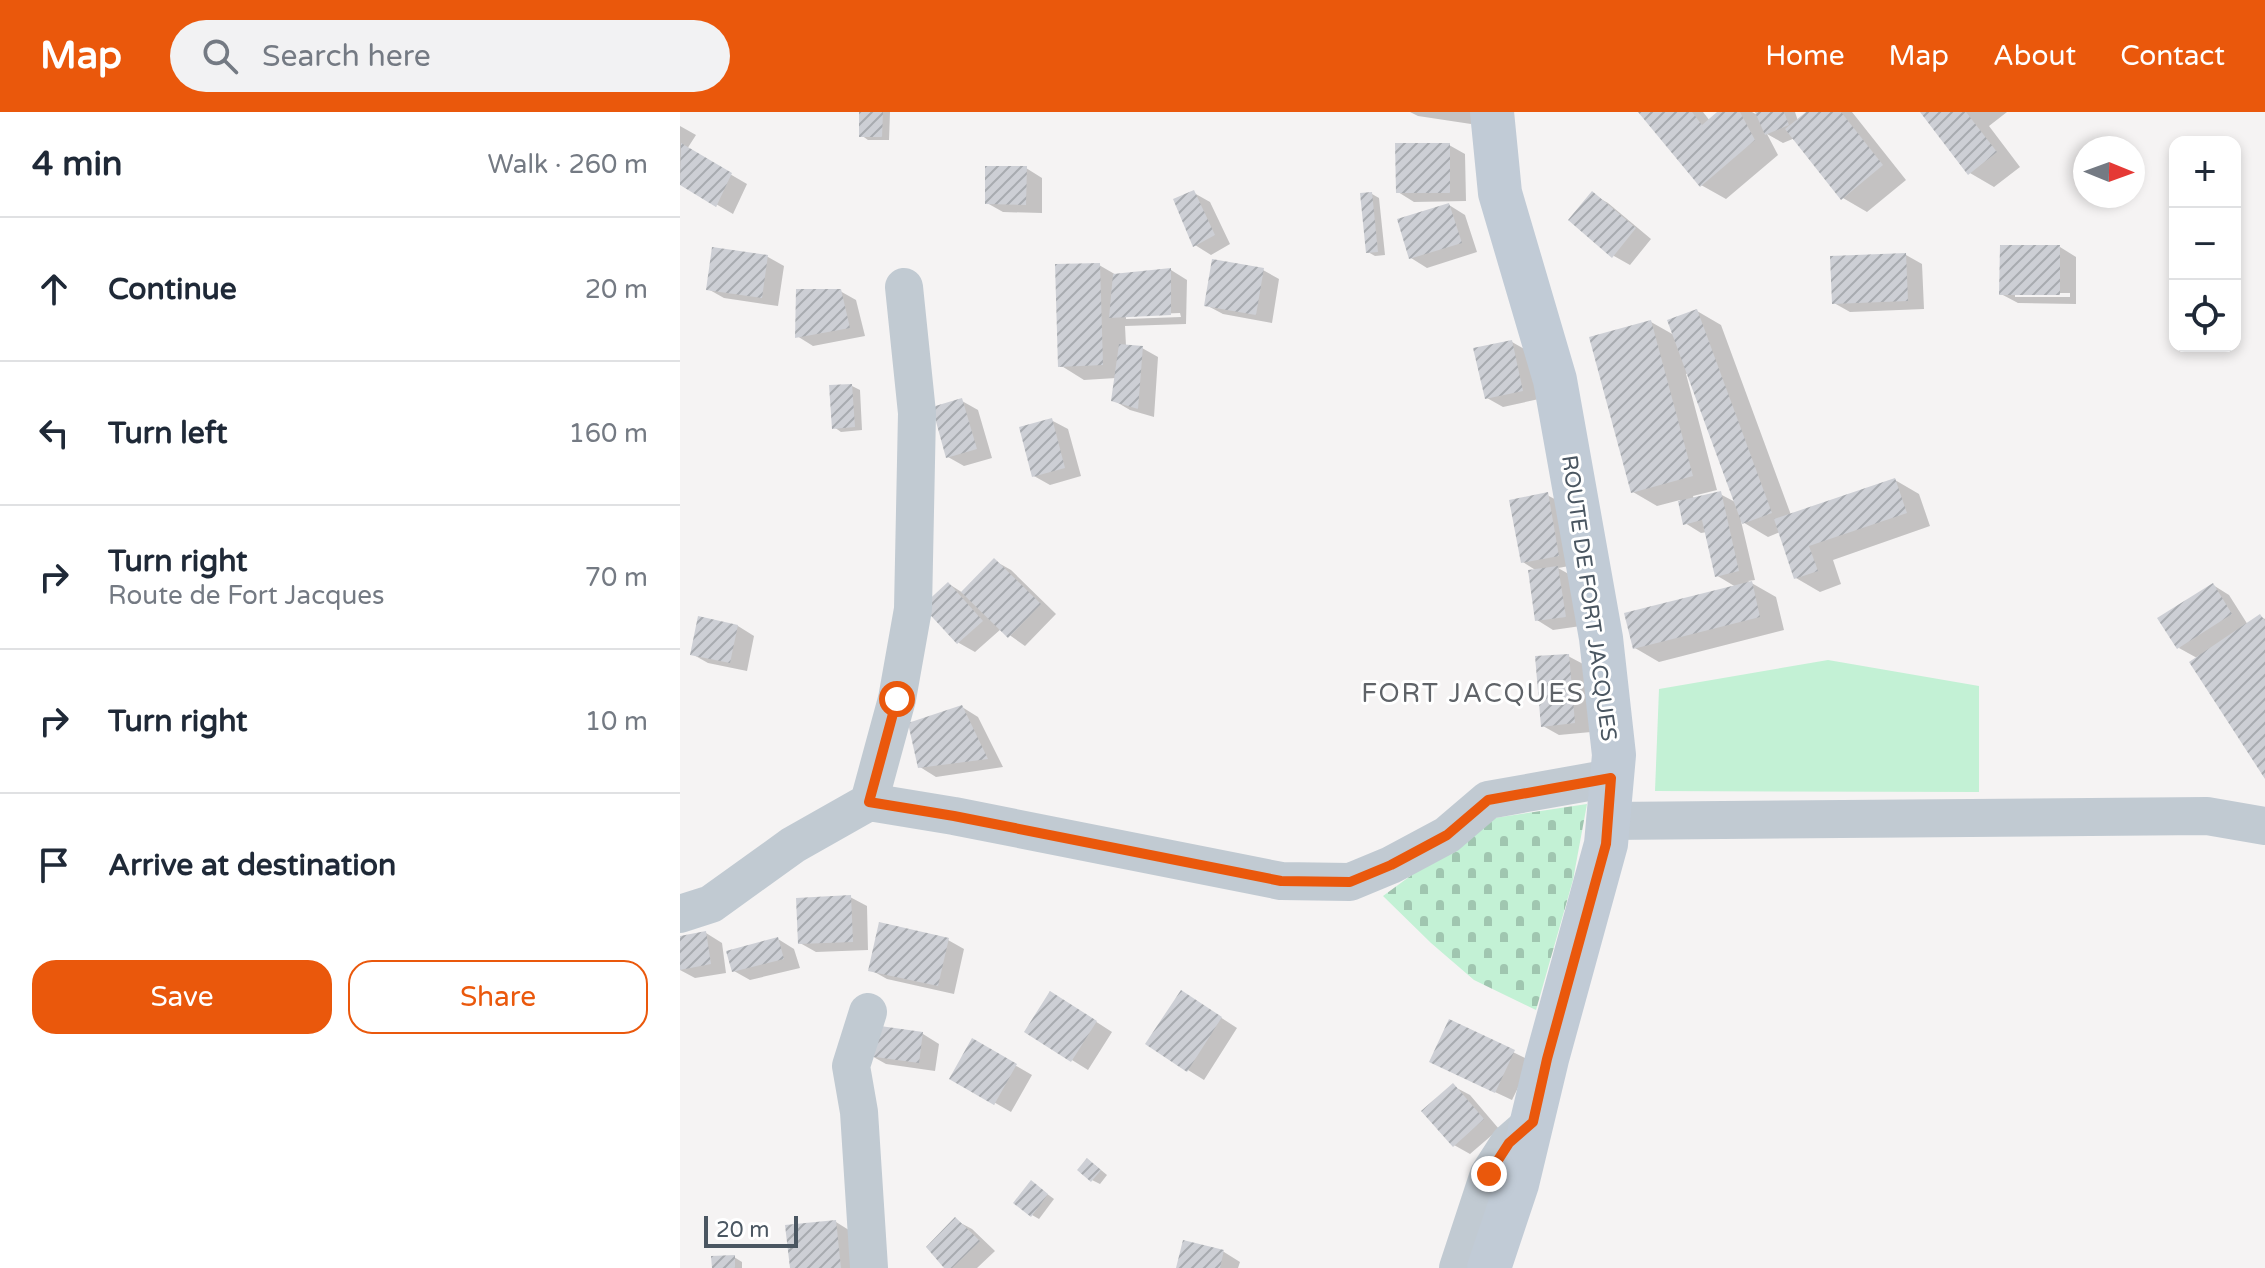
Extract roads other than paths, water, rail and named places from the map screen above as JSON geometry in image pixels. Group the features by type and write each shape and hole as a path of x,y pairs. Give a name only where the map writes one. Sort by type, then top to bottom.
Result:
{"street":[{"name":"ROUTE DE FORT JACQUES","path":"1489,1268 1517,1184 1558,1017 1606,844 1614,755 1587,545 1555,380 1500,193 1492,112"},
{"path":"869,802 897,699 913,609 917,413 904,287"},
{"path":"680,914 711,904 793,845 869,802 1281,881 1350,882 1391,865 1447,835 1488,800 1611,778"},
{"path":"1608,821 2207,816 2265,826"},
{"path":"868,1012 851,1066 859,1112 869,1268"},
{"path":"1458,1268 1489,1174 1509,1143 1533,1122"}],"district":[{"name":"FORT JACQUES","path":"1473,693"}]}
